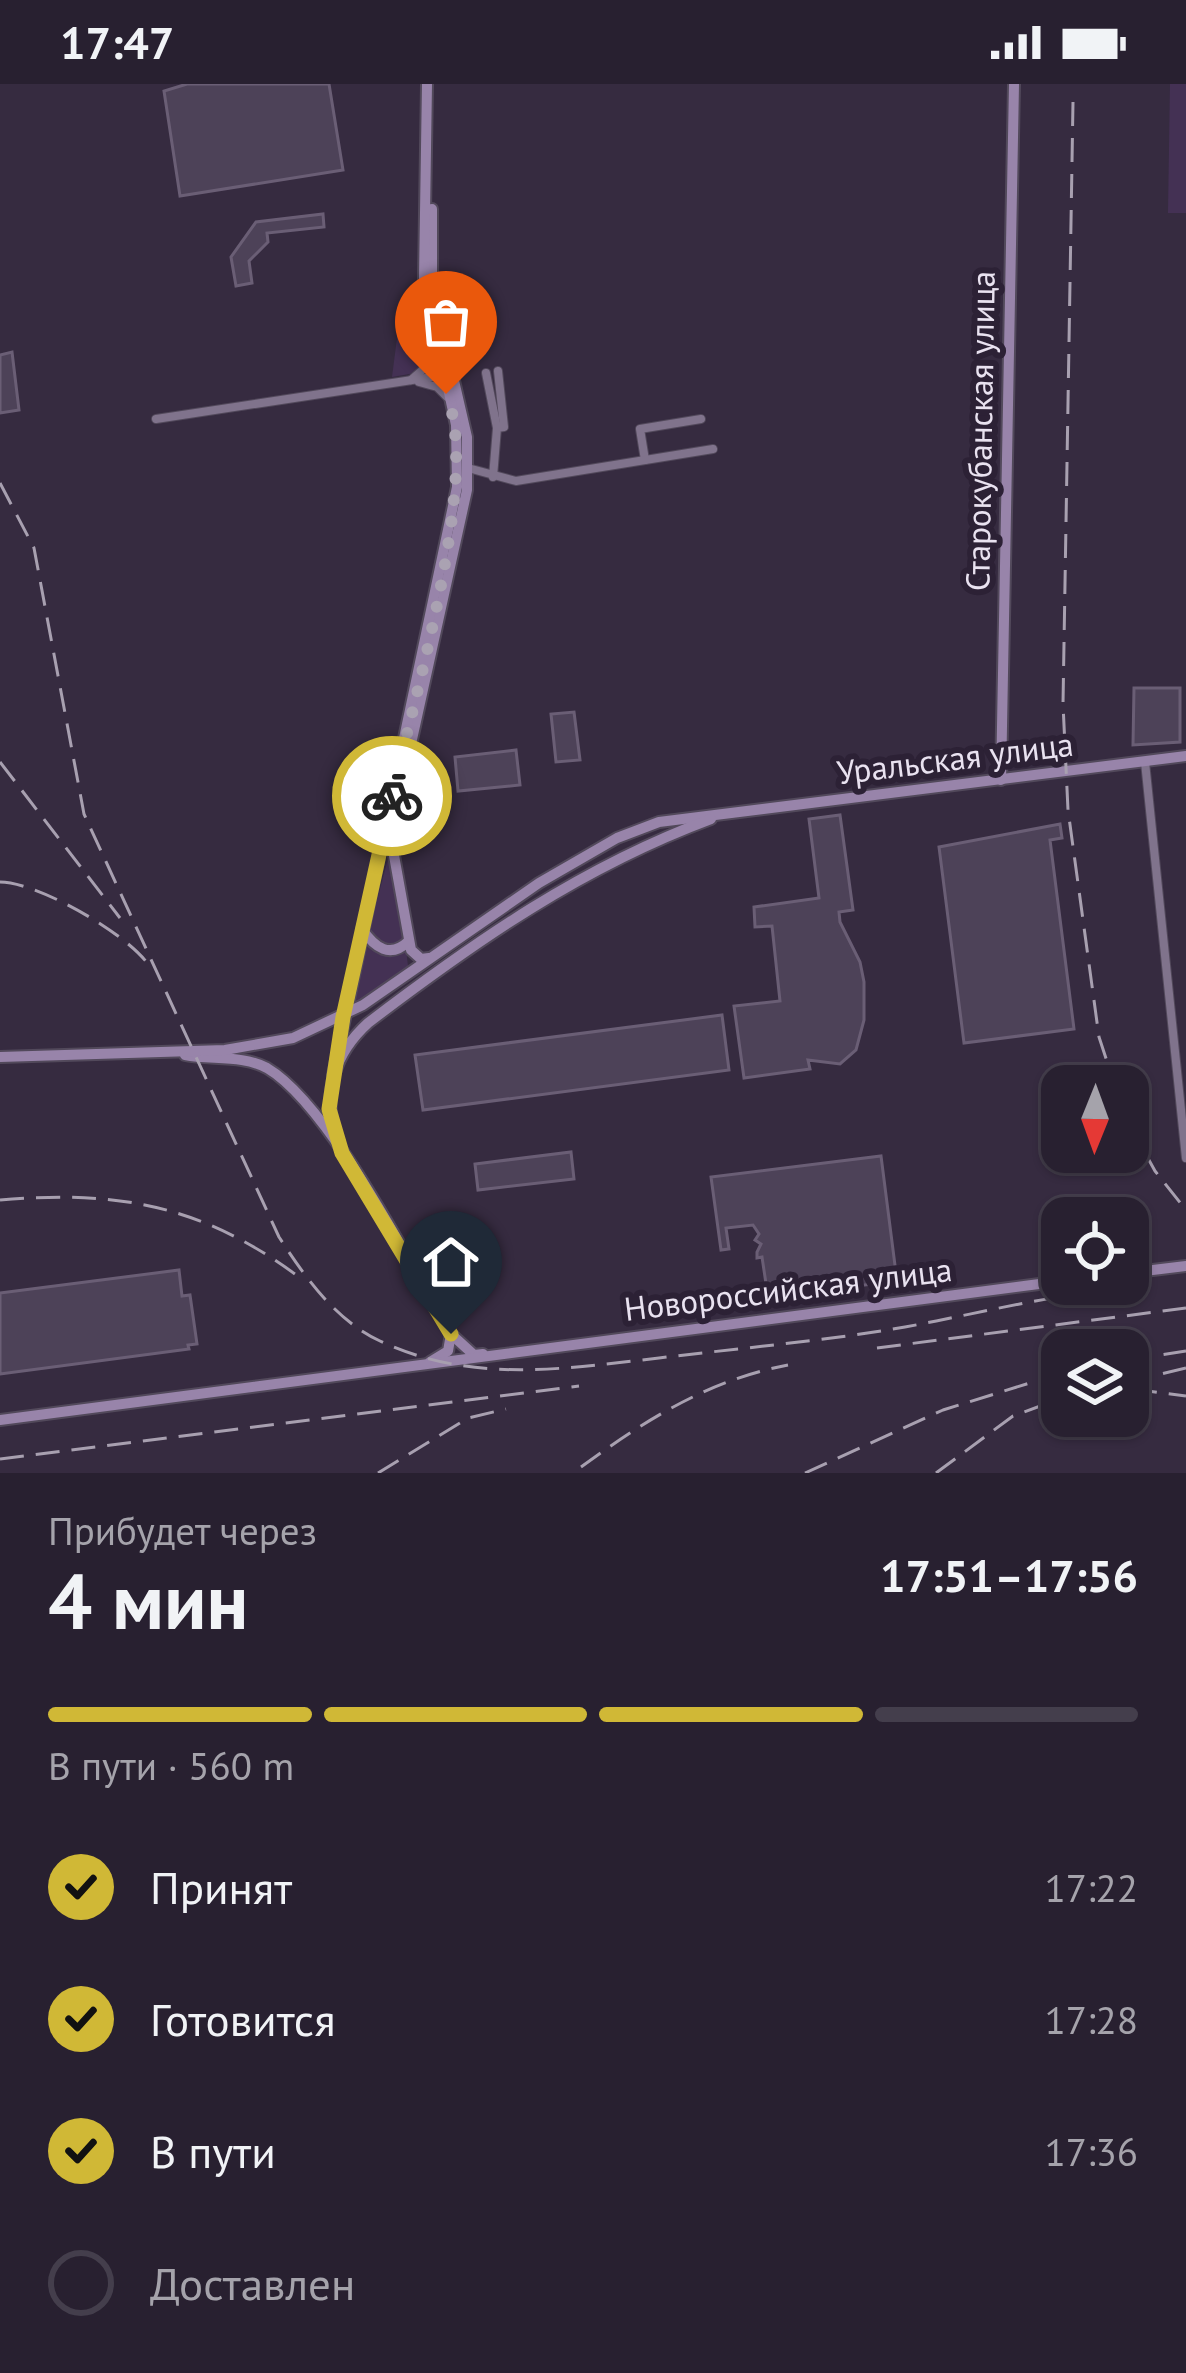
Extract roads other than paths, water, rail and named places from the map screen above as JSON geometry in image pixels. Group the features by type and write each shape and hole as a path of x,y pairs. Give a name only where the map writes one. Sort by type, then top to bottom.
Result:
{"main road":[{"path":"342,1153 329,1109 343,1017 465,509 467,437 436,343 424,278 431,84"},
{"path":"429,958 415,955 409,941 390,819 455,508 458,446 432,285 431,84"},
{"name":"Старокубанская улица","path":"1001,780 1014,84"},
{"name":"Уральская улица","path":"118,1053 265,1046 343,1017 490,915 625,835 659,822 1186,756"},
{"name":"Уральская улица","path":"333,1075 352,1037 518,912 651,841 731,811"},
{"path":"625,835 651,841"},
{"path":"490,915 518,912"},
{"path":"362,929 378,948 397,951 409,941"},
{"path":"265,1046 261,1060 266,1068 290,1085 325,1126 451,1334 442,1359 405,1370"},
{"path":"0,1058 176,1052 266,1068"},
{"path":"1149,1270 1186,1265"},
{"name":"Новороссийская улица","path":"0,1420 1041,1284"},
{"name":"Новороссийская улица","path":"451,1334 474,1354 522,1352"}],"street":[{"path":"406,383 427,366 436,343"},
{"path":"496,428 504,427 497,371"},
{"path":"486,373 496,428 493,477"},
{"path":"156,419 449,375"},
{"path":"406,383 437,387 454,411"},
{"path":"645,460 640,429 701,419"},
{"path":"468,468 516,481 713,449"},
{"path":"1145,762 1186,1158"}],"railway":[{"path":"1073,102 1063,704 1068,810 1099,1037 1108,1065"},
{"path":"0,483 34,548 84,814 279,1237 311,1282 349,1322 414,1355 483,1368 552,1369 844,1336 1041,1300"},
{"path":"0,762 120,918"},
{"path":"0,882 37,891 82,912 123,940 150,967"},
{"path":"1149,1160 1186,1210"},
{"path":"0,1200 83,1198 157,1208 228,1233 299,1277"},
{"path":"877,1348 1186,1308"},
{"path":"1149,1357 1186,1351"},
{"path":"581,1467 704,1391 788,1365"},
{"path":"1149,1377 1186,1368"},
{"path":"805,1473 943,1410 1041,1380"},
{"path":"0,1459 579,1386"},
{"path":"1149,1391 1186,1396"},
{"path":"936,1473 1013,1416 1041,1406"},
{"path":"378,1473 468,1418 506,1409"}]}
